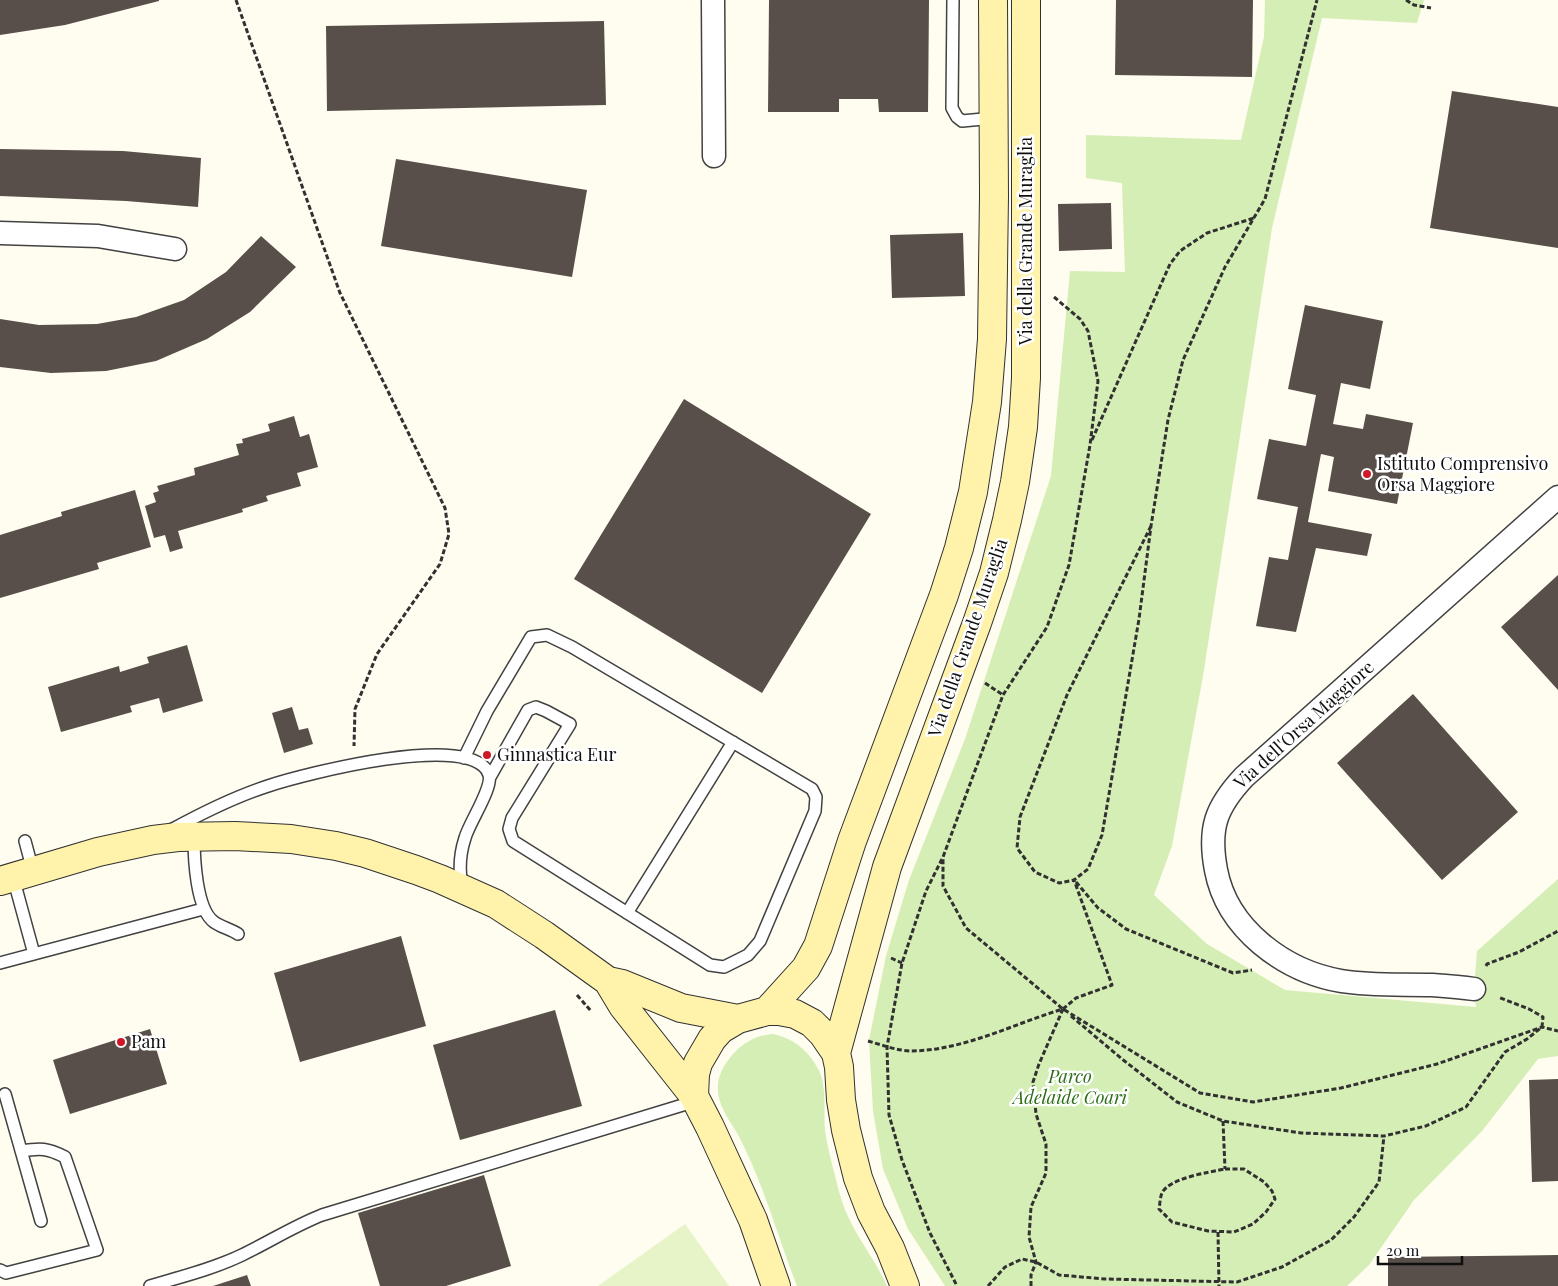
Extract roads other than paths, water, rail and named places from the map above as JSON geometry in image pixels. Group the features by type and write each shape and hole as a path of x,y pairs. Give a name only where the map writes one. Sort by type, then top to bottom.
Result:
{"street":[{"path":"713,0 714,156"},
{"name":"Via della Grande Muraglia","path":"767,1012 806,968 818,946 852,841 936,619 966,521 977,471 990,375 994,204 993,0"},
{"name":"Via della Grande Muraglia","path":"836,1054 887,867 994,573 1015,482 1023,427 1026,378 1026,0"},
{"path":"0,233 98,236 176,249"},
{"name":"Via dell'Orsa Maggiore","path":"1474,988 1366,984 1339,980 1306,970 1268,950 1238,920 1225,898 1217,876 1213,834 1216,820 1224,801 1250,772 1558,497"},
{"path":"16,876 98,852 153,840 216,836 291,839 336,846 392,862 485,898 511,913 608,980 680,1008 738,1019"},
{"path":"608,980 622,1006 695,1099 753,1220 776,1286"},
{"path":"695,1099 695,1074 704,1050 721,1030 738,1019 779,1011 794,1014 812,1024 823,1034 836,1054 846,1130 858,1178 871,1212 890,1248 905,1286"}],"lane":[{"path":"953,0 952,108 957,117 962,121 994,118"},
{"path":"462,888 460,866 464,838 487,788 490,777 528,710 541,709 570,724 512,818 509,829 513,841 710,965 724,967 748,955 760,941 815,811 816,797 812,789 547,634 532,637 487,711 464,758"},
{"path":"627,912 732,742"},
{"path":"153,840 205,812 250,792 353,764 417,755 448,755 478,761 486,767 490,777"},
{"path":"194,837 194,857 203,909 214,922 238,934"},
{"path":"26,841 16,876 34,954"},
{"path":"0,963 203,909"},
{"path":"5,1094 41,1221"},
{"path":"150,1286 240,1256 294,1226 322,1215 695,1099"},
{"path":"0,1270 6,1273 97,1250 65,1157 42,1148 21,1151"}],"place":[{"name":"Istituto Comprensivo Orsa Maggiore","path":"1367,474"},
{"name":"Ginnastica Eur","path":"487,755"},
{"name":"Pam","path":"121,1042"}],"park label":[{"name":"Parco Adelaide Coari","path":"1070,1087"}]}
